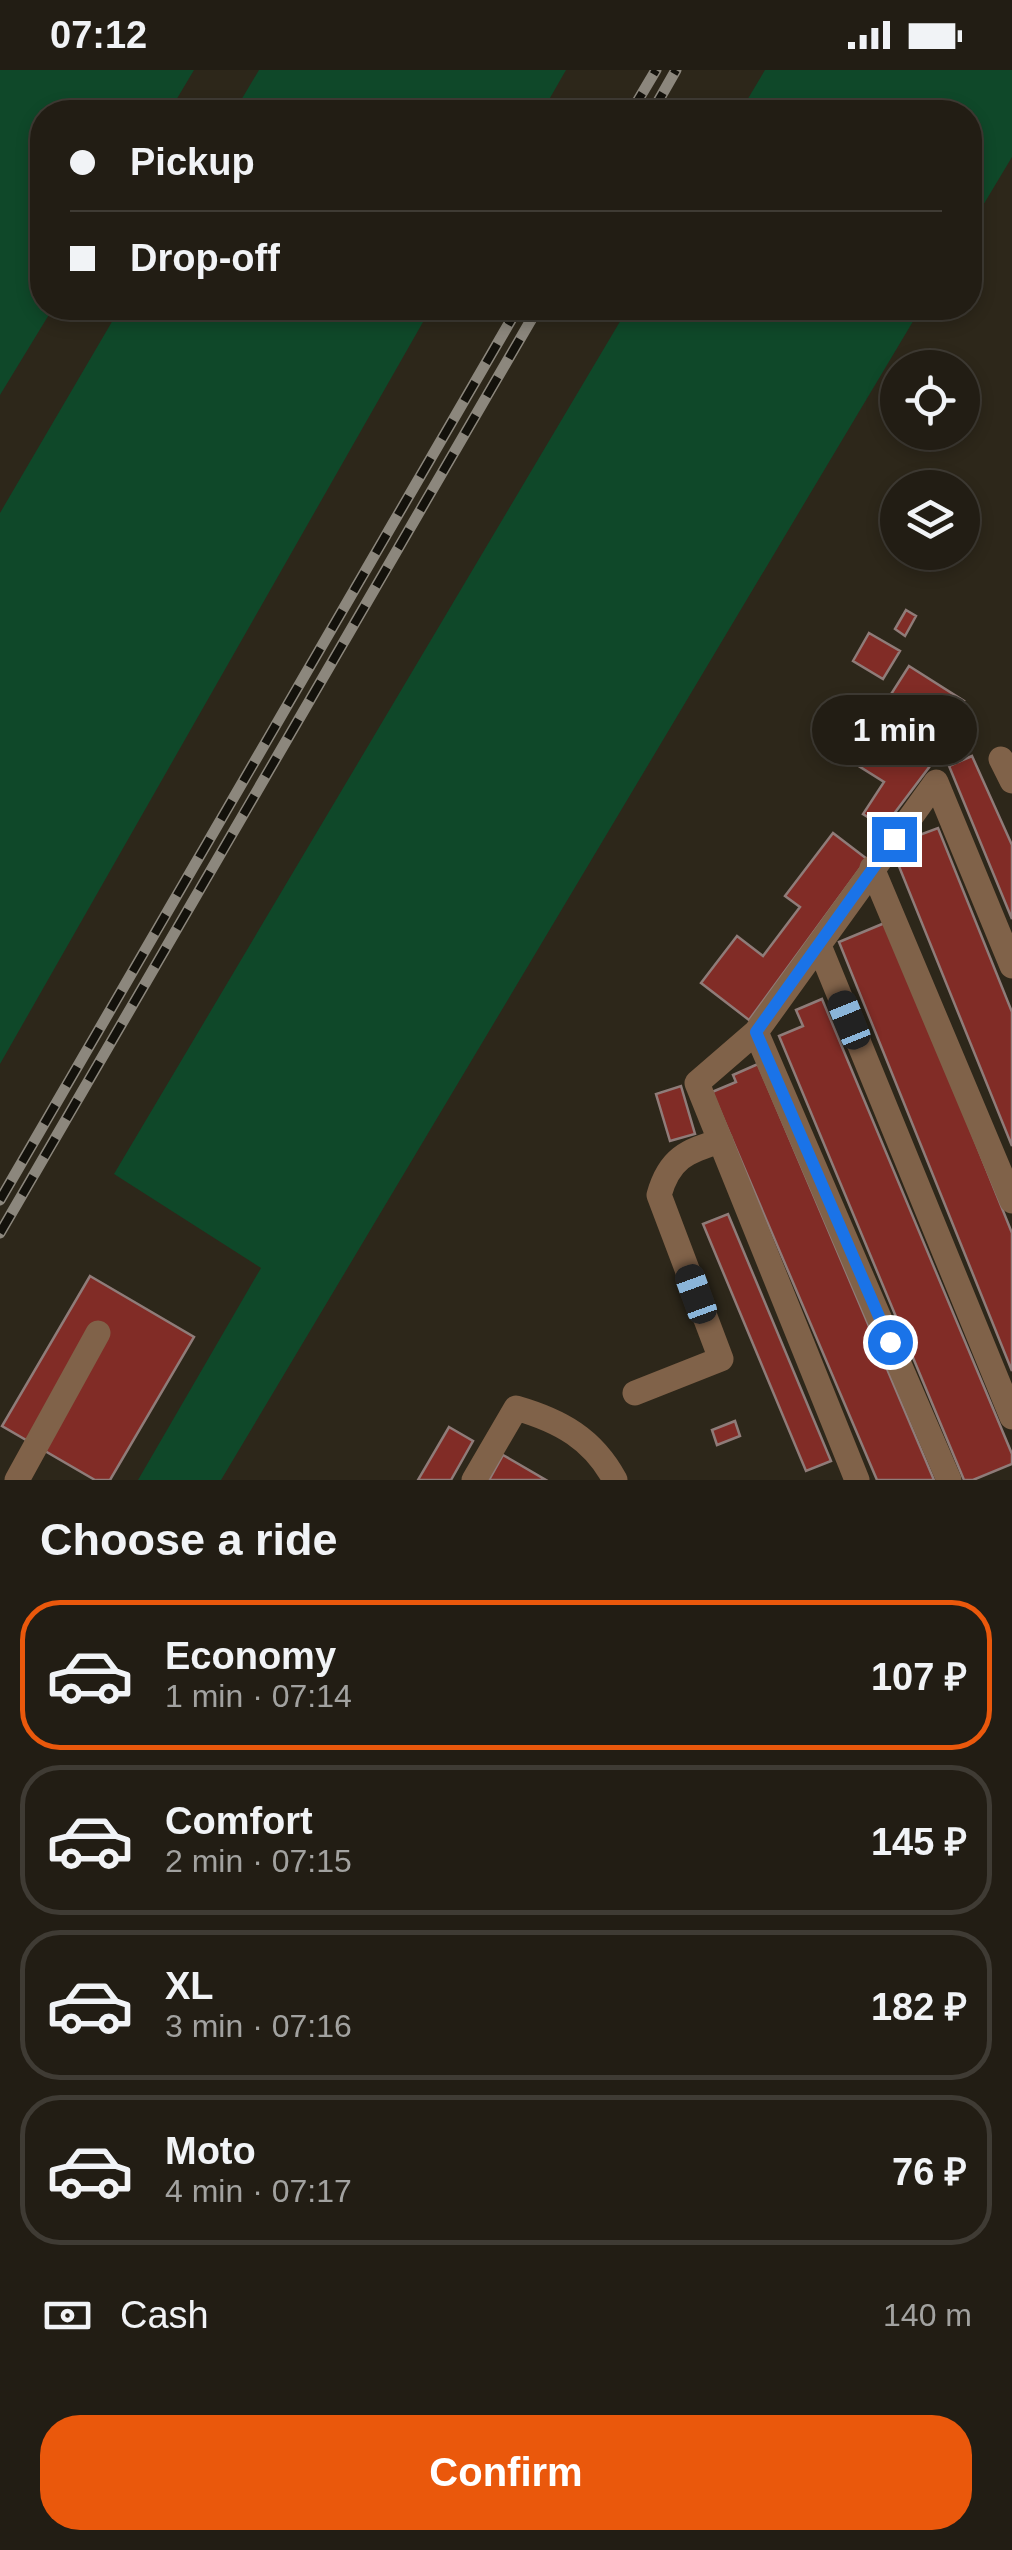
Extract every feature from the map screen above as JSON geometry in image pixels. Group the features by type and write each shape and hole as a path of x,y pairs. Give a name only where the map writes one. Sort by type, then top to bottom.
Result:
{"lane":[{"path":"857,1480 697,1083 756,1032 936,782 1012,966"},
{"path":"872,868 1012,1202"},
{"path":"820,948 1012,1416"},
{"path":"756,1032 950,1480"},
{"path":"634,1394 722,1360 659,1195 671,1164 686,1151 720,1141"},
{"path":"17,1480 98,1333"},
{"path":"474,1480 516,1408 541,1415 598,1448 615,1480"}],"green space":[{"path":"0,70 194,70 176,100 30,100 30,320 46,320 0,395"},
{"path":"259,70 566,70 549,100 241,100"},
{"path":"765,70 1012,70 1012,157 982,207 982,100 747,100"},
{"path":"113,320 424,320 0,1064 0,513"},
{"path":"621,320 914,320 896,350 880,350 880,377 221,1480 138,1480 261,1268 114,1174"}],"building":[{"path":"906,610 916,616 905,636 895,629"},
{"path":"869,633 900,651 883,679 853,661"},
{"path":"909,666 964,701 925,763 930,766 884,827 863,814 884,782 849,760"},
{"path":"972,756 1012,845 1012,919 949,766"},
{"path":"938,828 1012,1012 1012,1146 896,859 919,849 914,837"},
{"path":"833,833 867,859 749,1020 701,983 737,936 763,956 800,907 785,896"},
{"path":"887,922 1012,1233 1012,1371 839,942"},
{"path":"822,999 1012,1454 1012,1464 973,1480 964,1480 779,1036 803,1026 796,1010"},
{"path":"758,1064 934,1480 877,1480 712,1092 736,1082 733,1075"},
{"path":"681,1086 695,1134 670,1141 656,1094"},
{"path":"728,1214 831,1461 806,1471 703,1224"},
{"path":"90,1276 194,1337 110,1480 95,1480 2,1426"},
{"path":"735,1421 740,1436 717,1445 712,1430"},
{"path":"449,1427 473,1441 451,1480 418,1480"},
{"path":"503,1455 546,1480 489,1480"}],"railway":[{"path":"638,100 656,70"},
{"path":"659,100 676,70"},
{"path":"0,1200 511,320"},
{"path":"0,1233 531,320"}],"route":[{"path":"890,1342 756,1032 820,948 894,839"}]}
